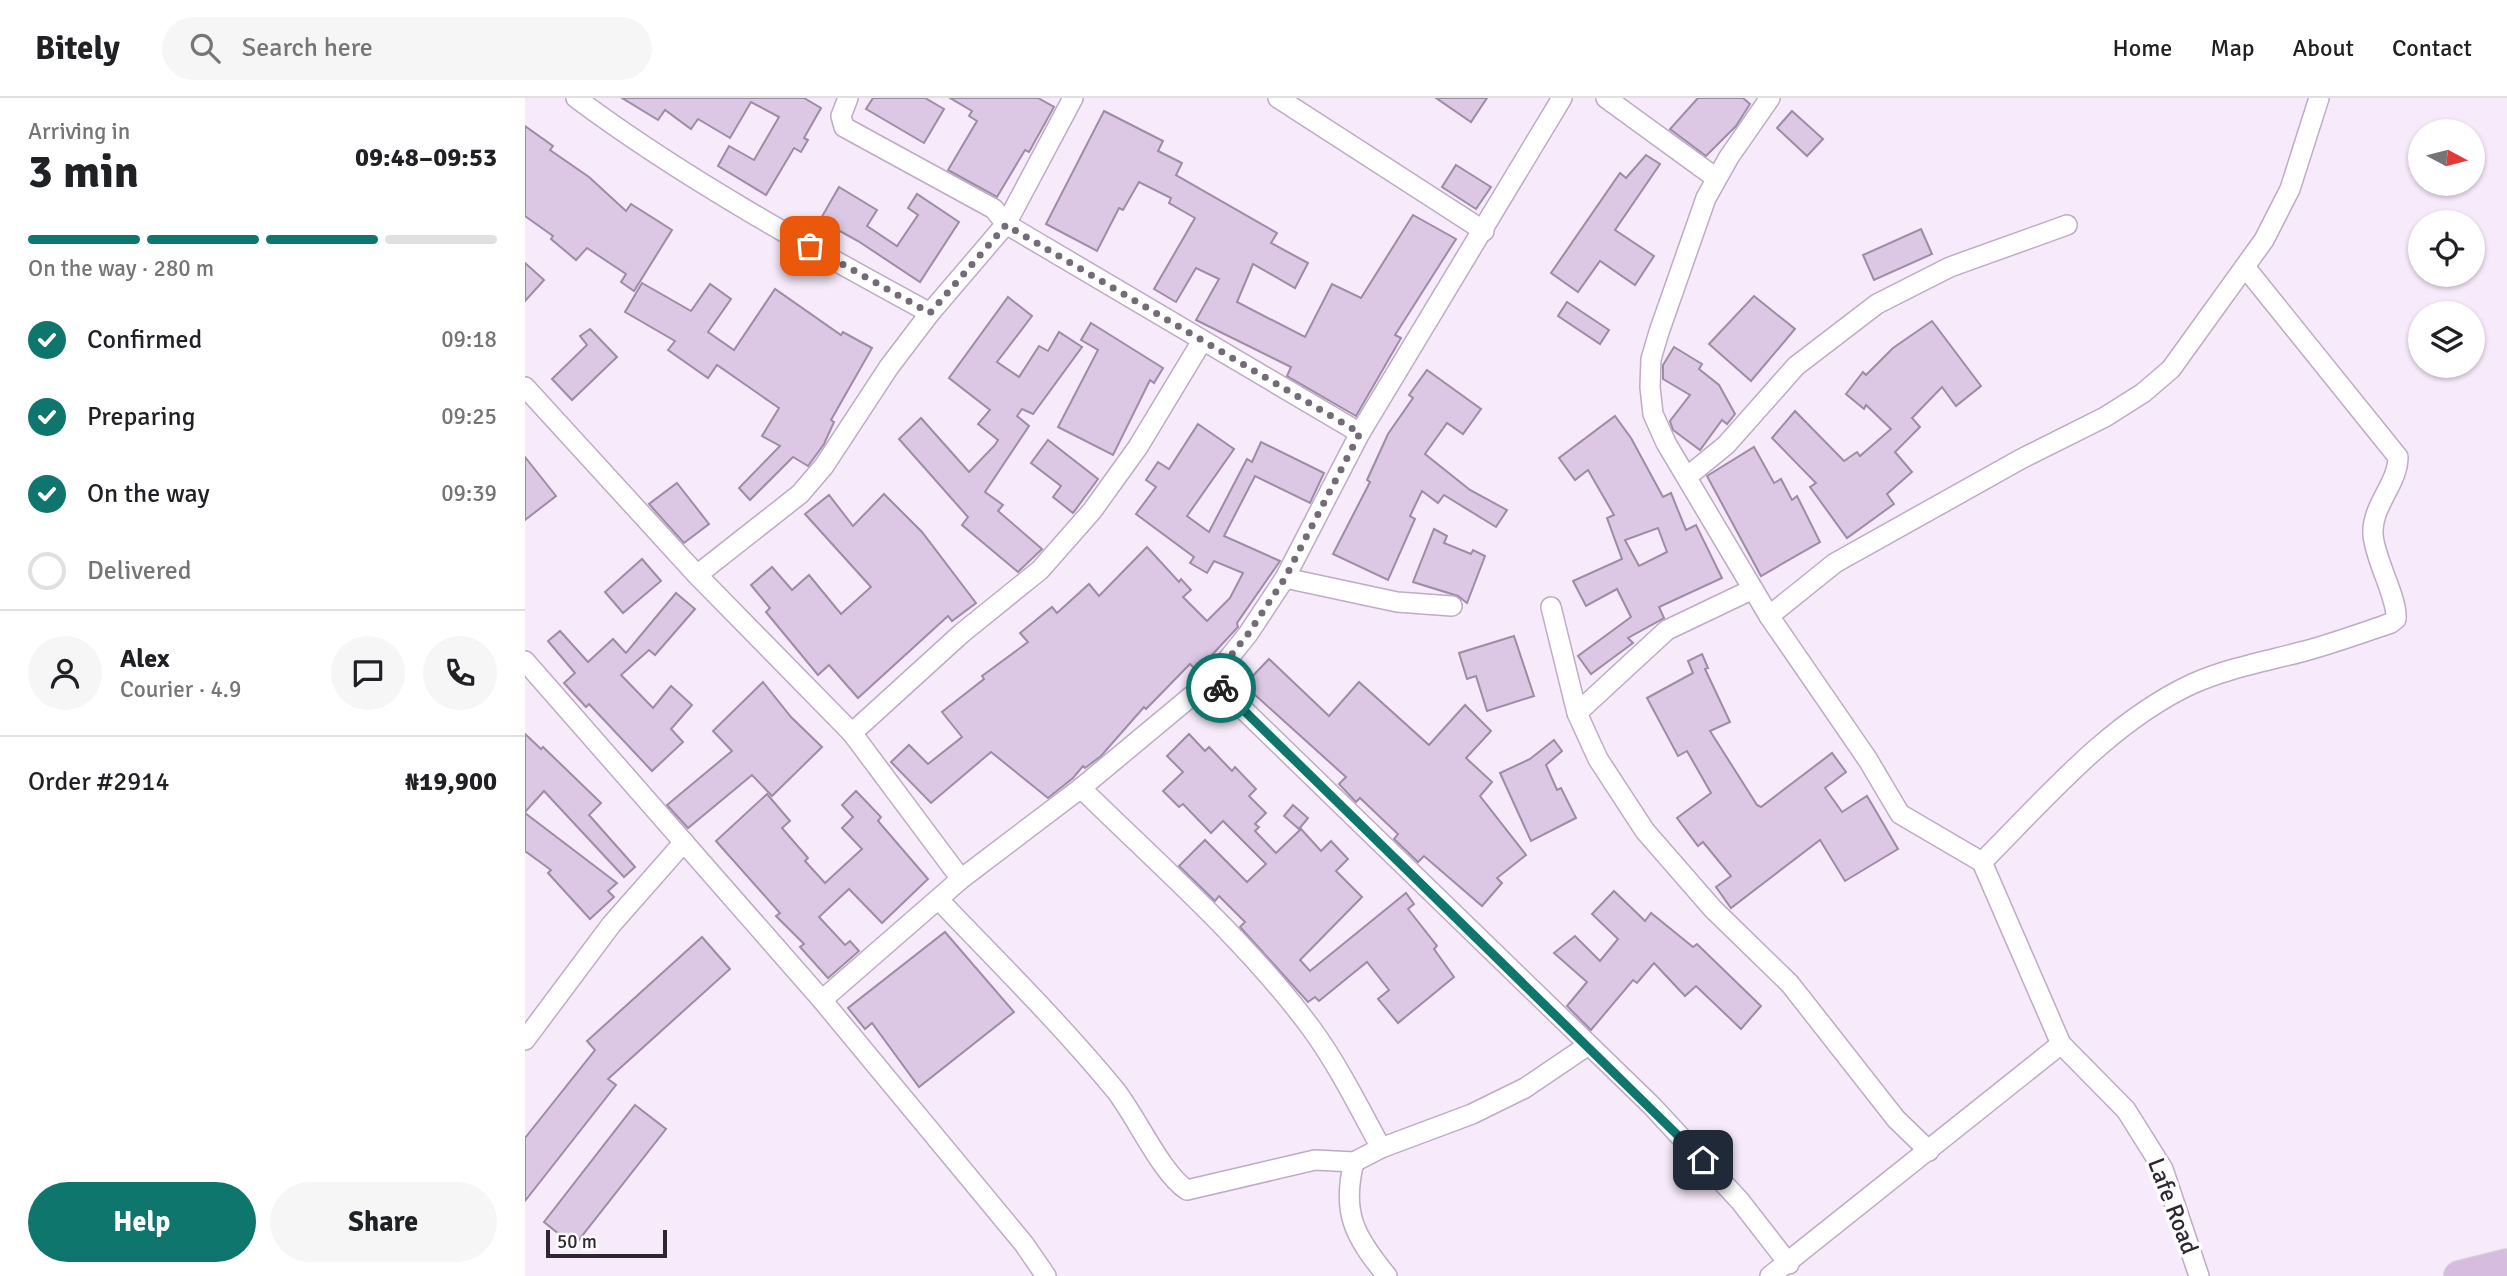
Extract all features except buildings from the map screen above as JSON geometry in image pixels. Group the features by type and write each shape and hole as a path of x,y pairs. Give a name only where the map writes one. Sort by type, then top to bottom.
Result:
{"main road":[{"path":"2459,1276 2507,1264"}],"street":[{"path":"576,98 731,199 832,260 930,313"},
{"path":"848,98 841,116 844,127 994,209 1006,225 1360,433"},
{"path":"697,575 800,494 824,466 889,367 930,313 1006,225 1073,98"},
{"path":"1279,98 1484,231"},
{"path":"822,1000 961,879 1081,788 1212,679 1248,634 1285,578 1360,433 1562,98"},
{"path":"1606,98 1716,178"},
{"path":"1770,98 1716,178 1706,198 1651,359 1653,414 1666,443 1769,616 1868,760 1899,814 1982,862 2061,1044 1789,1264 1770,1276"},
{"path":"1769,616 1835,563 2021,459 2105,417 2143,393 2171,369 2264,240 2290,189 2319,98"},
{"path":"1688,476 1725,445 1796,366 1877,304 1950,267 2067,225"},
{"path":"1982,862 2092,755 2134,719 2169,696 2221,673 2305,651 2391,623 2396,619 2377,560 2373,533 2374,520 2398,464 2398,457 2245,267"},
{"path":"852,733 962,634 1040,570 1092,512 1130,458 1202,341"},
{"path":"525,387 697,575 852,733 961,879"},
{"path":"1285,578 1397,602 1452,606"},
{"path":"1577,713 1667,630 1753,589"},
{"path":"1551,607 1577,713 1598,759 1645,831 1713,909 1790,984 1896,1119 1929,1151"},
{"path":"525,661 822,1000 1024,1244 1046,1276"},
{"path":"1212,679 1587,1046 1652,1106 1703,1160 1789,1264"},
{"path":"1081,788 1230,934 1310,1026 1333,1061 1381,1148"},
{"path":"525,1040 611,925 684,842"},
{"path":"939,900 1090,1059 1126,1105 1173,1181 1187,1190 1315,1160 1354,1162 1381,1148 1472,1114 1514,1093 1587,1046"},
{"name":"Lafe Road","path":"2061,1044 2126,1110 2146,1139 2177,1204 2199,1276"},
{"path":"1354,1162 1347,1187 1350,1219 1362,1246 1387,1276"}],"way so far":[{"path":"810,246 930,313 1006,225 1360,433 1285,578 1248,634 1212,679 1221,688"}],"route":[{"path":"1221,688 1587,1046 1652,1106 1703,1160"}]}
